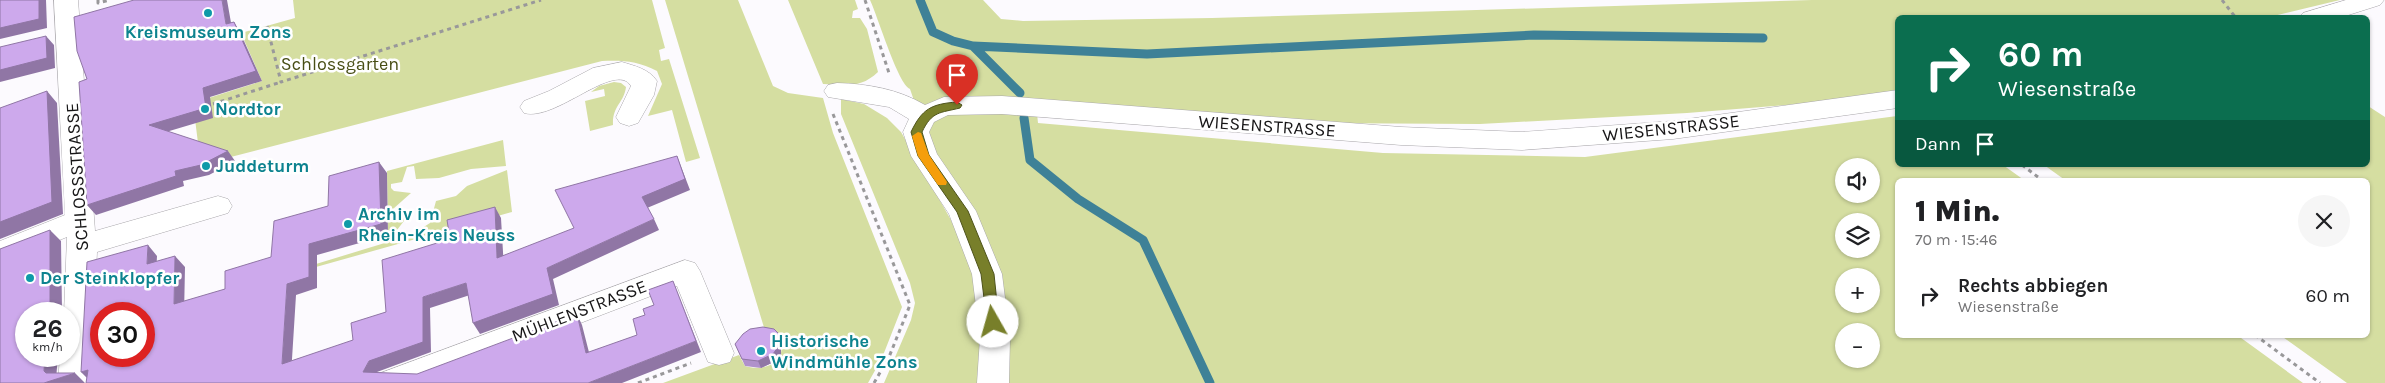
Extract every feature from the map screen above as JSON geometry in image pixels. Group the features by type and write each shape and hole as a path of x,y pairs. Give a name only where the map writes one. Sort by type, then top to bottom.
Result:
{"street":[{"name":"SCHLOSSSTRASSE","path":"66,0 57,35 81,233 74,383"},
{"path":"2321,15 2372,0"},
{"path":"533,106 562,96 597,75 624,70 644,81 645,90 631,110 629,117"},
{"path":"837,91 860,92 896,100 924,116 916,132 924,156 962,211 988,274 995,338 993,383"},
{"name":"WIESENSTRASSE","path":"924,116 944,106 1002,105 1401,136 1522,140 1673,130 1895,99"},
{"path":"0,253 81,233 218,206"},
{"name":"MÜHLENSTRASSE","path":"389,383 685,271 719,353"}],"path":[{"path":"98,0 98,3 110,0"},
{"path":"213,104 541,0"},
{"path":"865,0 896,100"},
{"path":"2222,0 2234,15"},
{"path":"268,26 281,82"},
{"path":"837,91 831,108 839,132 910,305 889,357 874,383"},
{"path":"2025,167 2039,178"},
{"path":"2259,338 2320,383"},
{"path":"638,383 719,353"}],"green space":[{"name":"Schlossgarten","path":"293,0 652,0 665,48 659,50 661,61 669,59 700,158 686,162 672,110 648,116 662,84 657,71 637,63 602,61 223,159 200,159 193,103 262,81 241,33 295,18"},
{"path":"665,0 738,0 773,86 788,93 823,98 833,133 902,307 882,358 868,383 663,383 739,355 745,366 752,368 766,367 777,360 782,349 781,341 766,334"},
{"path":"788,0 855,0 858,9 853,11 852,18 860,18 867,29 878,72 859,84 823,84"},
{"path":"870,0 983,0 1001,19 1023,21 1212,18 1812,0 2340,0 2278,15 1895,15 1895,96 1687,113 1480,124 1304,123 1036,104 1038,123 1383,153 1585,157 1895,116 1895,167 2006,167 2021,178 1895,178 1895,338 2241,338 2303,383 1006,383 1007,372 910,89 900,75"},
{"path":"614,82 621,83 626,87 614,113 613,125 590,131 585,101 605,96 604,89 591,92 599,86"},
{"path":"841,99 864,104 887,118 901,132 951,220 971,261 980,298 983,383 884,383 911,320 915,303 910,283 841,114"},
{"path":"2370,107 2385,117 2385,383 2347,383 2284,338 2370,338 2370,178 2062,178 2047,167 2370,167"},
{"path":"503,140 506,166 471,169 439,178 416,179 414,166 407,167 402,182 391,184 391,188 394,191 411,193 393,209 395,214 403,213 407,217 397,230 388,235 387,171"},
{"path":"507,170 512,212 316,267 316,264 411,235 430,223 436,201 456,196 467,186"}],"building":[{"path":"0,0 39,0 39,19 0,28"},
{"path":"134,0 222,0 226,24 234,22 256,71 203,88 206,108 149,125 228,151 201,165 175,171 176,176 87,205 79,82 87,79 77,51 74,17"},
{"path":"46,36 47,58 0,70 0,47"},
{"path":"47,91 52,202 0,222 0,108"},
{"path":"677,156 685,179 642,197 654,219 547,268 553,294 473,323 466,283 423,297 423,342 369,361 363,372 417,374 577,314 586,353 637,335 633,319 645,315 643,309 654,305 648,290 673,281 696,341 588,383 86,383 88,370 81,372 87,262 148,245 147,264 175,256 174,304 225,289 225,271 271,257 274,221 328,206 329,176 379,162 381,224 309,244 309,277 287,284 282,364 353,340 351,323 386,312 382,260 450,239 447,220 495,207 497,258 574,228 555,190"},
{"path":"50,230 50,302 15,302 15,367 44,367 46,373 75,373 44,383 0,383 0,249"},
{"name":"Historische Windmühle Zons","path":"763,327 774,329 779,334 778,347 773,354 758,361 742,359 735,344 750,329"}],"waterway":[{"path":"920,0 933,32 953,41 973,46"},
{"path":"973,46 1147,54 1534,35 1763,38"},
{"path":"973,46 1020,93"},
{"path":"1024,118 1030,160 1078,199 1143,240 1210,383"}],"slow traffic":[{"path":"918,136 924,156 942,182"}],"place":[{"name":"Kreismuseum Zons","path":"208,13"},
{"name":"Nordtor","path":"205,109"},
{"name":"Juddeturm","path":"206,166"},
{"name":"Archiv im Rhein-Kreis Neuss","path":"348,224"},
{"name":"Der Steinklopfer","path":"30,278"},
{"name":"Historische Windmühle Zons","path":"761,351"}],"route":[{"path":"957,105 944,106 924,116 916,132 924,156 962,211 988,274 993,322"}]}
